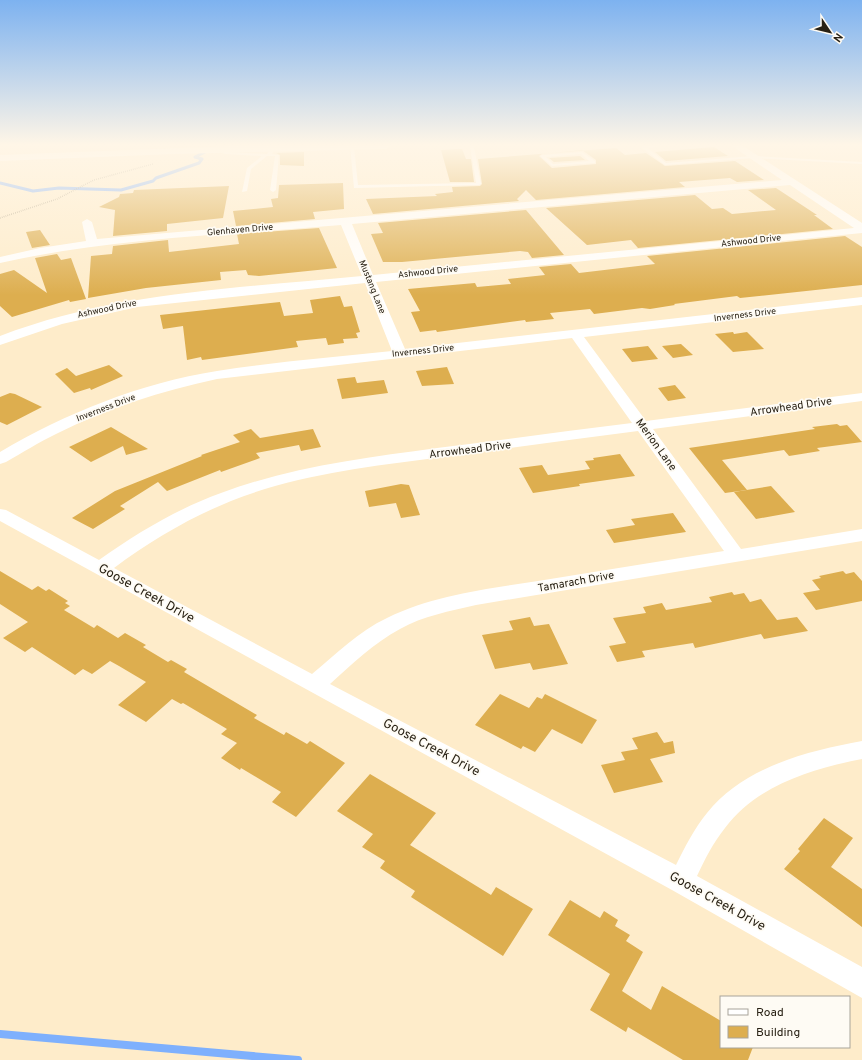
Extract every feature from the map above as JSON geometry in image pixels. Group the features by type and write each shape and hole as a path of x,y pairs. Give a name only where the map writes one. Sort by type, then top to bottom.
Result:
{"street":[{"name":"Glenhaven Drive","path":"0,260 40,251 92,243 638,195"},
{"path":"813,195 862,229"},
{"name":"Mustang Lane","path":"345,221 400,353"},
{"path":"87,222 92,243"},
{"name":"Ashwood Drive","path":"0,341 57,321 129,304 368,278 862,229"},
{"name":"Inverness Drive","path":"0,459 63,425 126,398 183,382 253,370 576,335 862,301"},
{"name":"Merion Lane","path":"576,335 736,555"},
{"name":"Arrowhead Drive","path":"99,569 162,527 211,504 245,490 302,474 355,464 862,397"},
{"name":"Goose Creek Drive","path":"0,514 99,569 681,882 836,967 862,984"},
{"name":"Tamarach Drive","path":"314,685 383,629 428,610 476,598 862,535"},
{"path":"681,882 705,836 715,821 750,789 770,777 798,765 828,756 862,750"}],"path":[{"path":"0,218 64,195"}],"building":[{"path":"120,195 227,195 223,218 167,224 167,231 113,236 115,210 99,207"},
{"path":"278,195 343,195 344,209 313,212 315,219 236,226 233,211 273,207 271,199 278,198"},
{"path":"521,195 517,199 519,201 373,214 366,199 437,196"},
{"path":"531,195 588,195 536,200"},
{"path":"696,195 712,209 723,208 732,214 776,210 756,195 787,195 817,215 814,215 833,229 638,248 631,240 587,245 546,208"},
{"path":"526,210 564,255 532,258 528,252 520,251 402,262 383,262 371,234 383,233 378,223"},
{"path":"319,228 337,268 259,276 248,275 246,270 220,272 221,280 146,288 88,298 91,256 112,254 113,246 168,240 169,252 239,244 237,234"},
{"path":"40,230 50,245 32,248 26,232"},
{"path":"845,236 862,247 862,285 740,298 737,296 674,304 675,305 650,309 642,308 594,314 590,309 550,313 554,319 526,322 525,320 437,332 436,330 420,332 411,312 420,311 408,289 475,283 477,287 511,284 508,279 545,275 539,267 571,264 579,273 655,264 647,256"},
{"path":"57,254 61,260 71,258 86,299 70,302 69,300 12,317 0,306 0,274 14,270 47,293 35,258"},
{"path":"340,296 344,307 352,306 360,332 356,333 358,338 343,339 344,343 328,345 326,338 296,341 298,347 202,360 201,357 187,360 183,326 163,329 160,315 280,302 284,316 313,313 310,300"},
{"path":"733,332 734,334 747,332 764,349 733,352 715,334"},
{"path":"681,344 693,355 673,358 662,346"},
{"path":"648,346 658,359 632,362 622,349"},
{"path":"109,365 123,376 91,390 90,388 74,393 55,374 67,368 76,376"},
{"path":"447,367 454,384 422,386 416,371"},
{"path":"355,377 357,383 384,380 388,393 342,399 337,379"},
{"path":"675,385 686,398 668,401 658,388"},
{"path":"10,393 42,407 7,425 0,422 0,397"},
{"path":"837,424 840,426 847,425 862,442 817,448 820,451 789,456 784,450 722,460 747,490 725,493 689,448 815,429 812,427"},
{"path":"111,427 148,449 126,455 123,446 91,462 69,447"},
{"path":"251,429 260,438 313,429 321,447 301,451 299,445 256,453 260,458 221,472 220,470 167,491 158,482 120,506 125,509 93,529 72,518 115,491 202,456 201,455 240,442 233,435"},
{"path":"620,454 635,476 579,484 580,486 533,493 519,468 542,465 548,475 590,469 585,461 594,460 593,458"},
{"path":"401,484 409,485 420,515 401,518 396,503 369,507 365,491"},
{"path":"771,486 795,512 756,519 734,492"},
{"path":"673,513 686,532 614,543 606,530 635,525 631,519"},
{"path":"0,571 32,590 38,586 46,591 49,589 68,601 65,603 70,606 64,610 94,628 97,625 118,638 125,633 146,645 143,647 168,662 171,660 187,669 184,672 257,715 254,718 284,735 286,732 307,744 310,741 345,763 296,817 272,802 281,792 221,758 237,743 221,734 227,729 183,703 181,704 172,699 146,722 118,705 146,682 119,666 110,661 92,674 83,669 75,675 32,647 25,652 3,638 28,622 0,604"},
{"path":"843,571 846,574 854,572 862,581 862,601 816,610 803,593 820,590 812,580 821,578 819,576"},
{"path":"732,592 734,595 744,593 750,602 761,599 777,620 797,617 808,631 764,639 761,634 695,648 693,643 642,651 645,657 617,662 609,646 626,643 613,618 646,613 643,607 662,603 666,610 712,602 709,597"},
{"path":"530,617 534,626 549,624 568,664 533,670 530,663 495,669 482,635 513,630 509,621"},
{"path":"500,694 529,708 537,697 542,699 545,694 597,720 582,744 552,729 535,752 523,746 521,749 475,725"},
{"path":"657,732 664,743 673,741 675,753 650,759 663,782 614,793 601,765 625,760 621,752 638,749 632,738"},
{"path":"370,774 436,813 410,845 491,895 496,887 533,909 503,956 411,897 415,891 380,868 385,861 362,847 373,834 337,811"},
{"path":"824,818 853,838 831,867 862,889 862,927 784,869 800,851 798,849"},
{"path":"570,900 600,918 604,911 618,920 615,926 630,935 626,941 643,952 622,991 651,1010 662,986 720,1020 720,1048 753,1048 748,1060 683,1060 628,1027 626,1032 590,1010 610,974 548,935"}],"waterway":[{"path":"0,1034 298,1060"}]}
